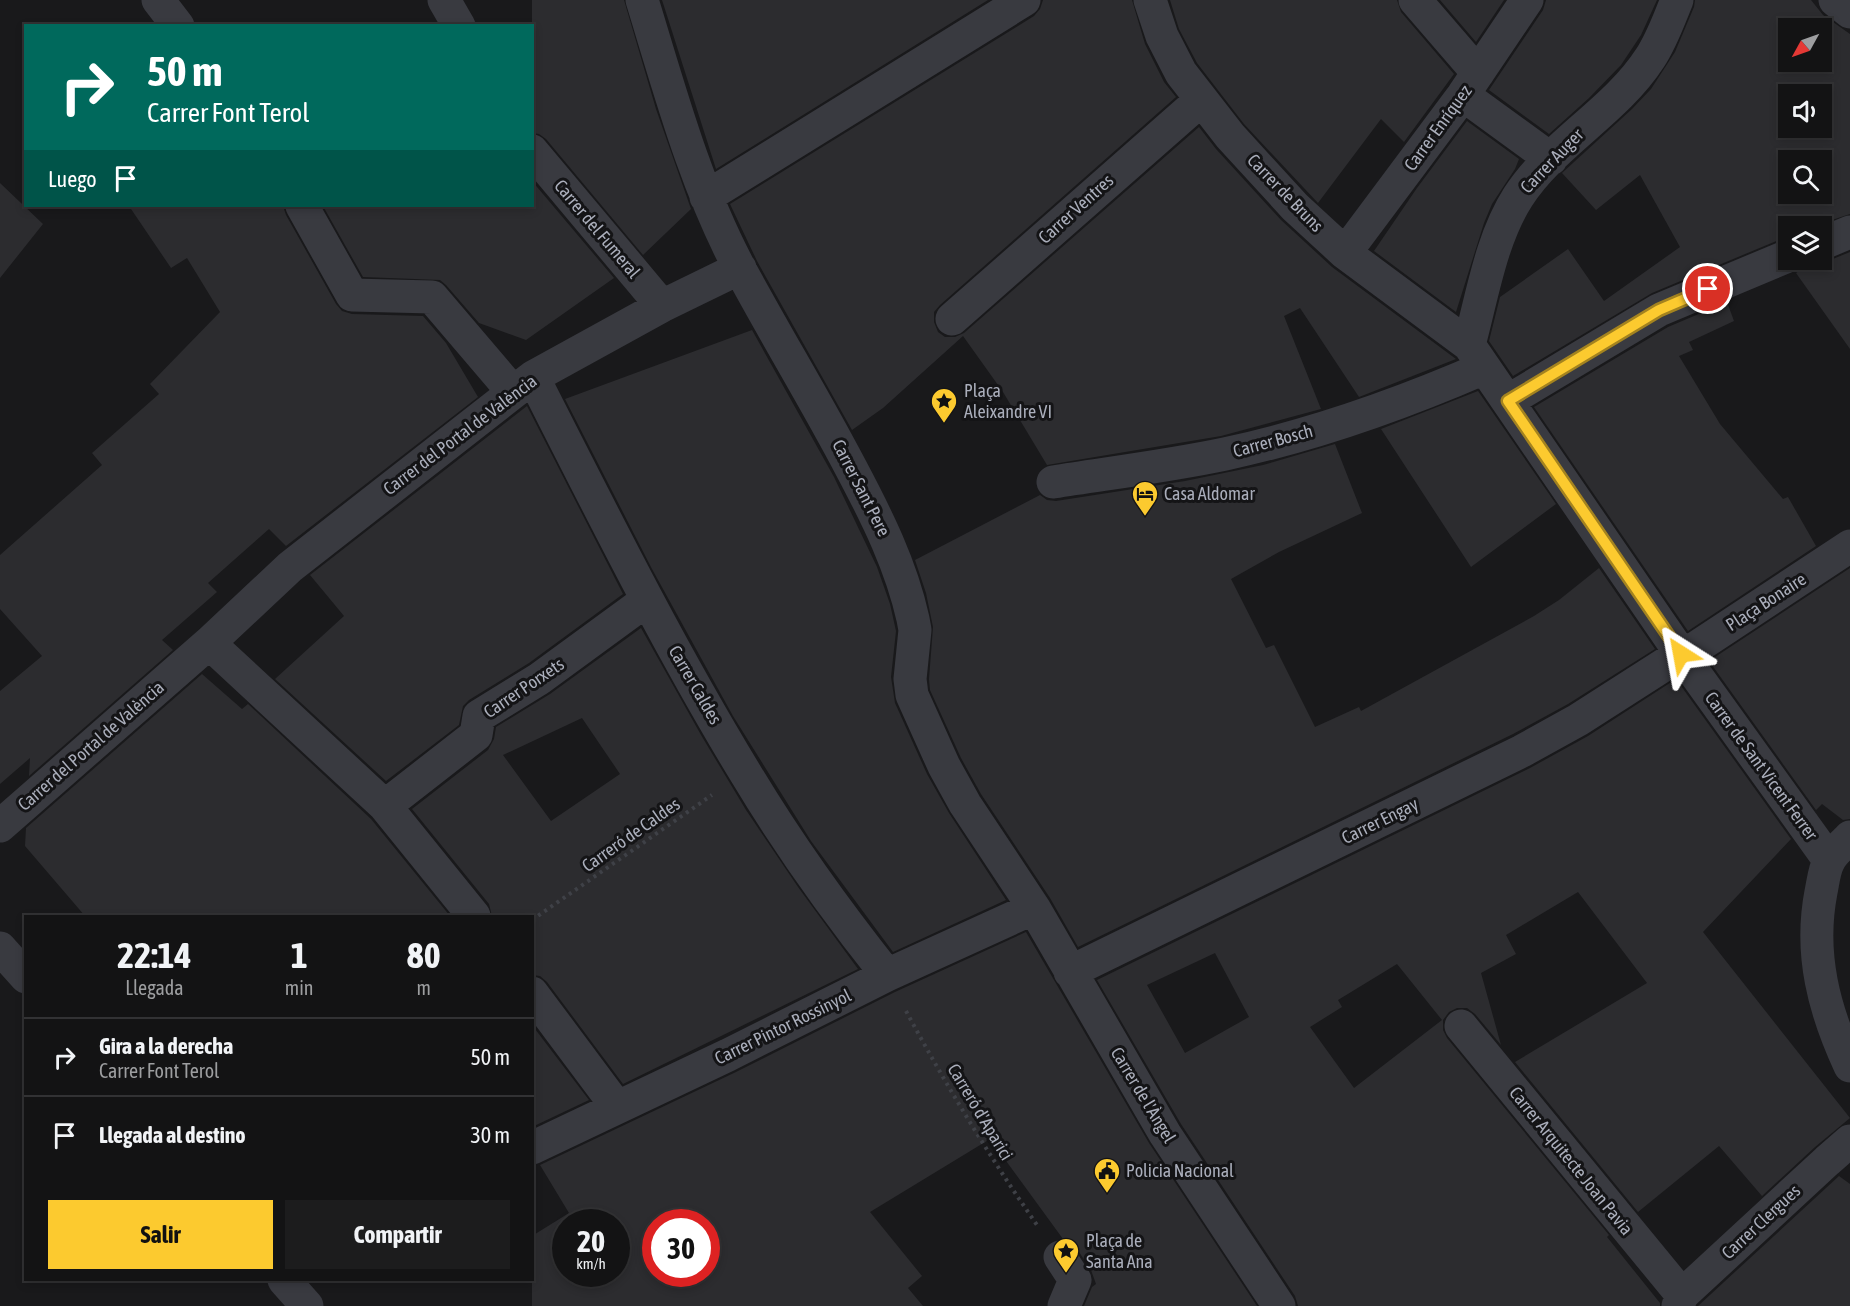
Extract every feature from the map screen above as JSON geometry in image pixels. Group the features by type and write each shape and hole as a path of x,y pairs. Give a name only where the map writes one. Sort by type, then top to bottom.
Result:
{"street":[{"path":"158,0 176,24"},
{"path":"444,0 458,24"},
{"name":"Carrer Sant Pere","path":"642,0 706,197 740,268 887,537 915,630 910,678 912,695 944,766 965,804 1034,908 1070,972"},
{"path":"706,197 1024,0"},
{"name":"Carrer de Bruns","path":"1150,0 1162,36 1172,56 1201,100 1295,207 1345,253 1477,356"},
{"path":"1415,0 1470,84 1551,159"},
{"name":"Carrer Enríquez","path":"1345,253 1470,84 1527,0"},
{"name":"Carrer Auger","path":"1477,356 1501,229 1518,196 1551,159 1624,89 1650,59 1677,0"},
{"path":"1835,0 1850,12"},
{"name":"Carrer Ventres","path":"952,319 1201,100"},
{"name":"Carrer del Fumeral","path":"534,153 662,306"},
{"name":"Carrer Caldes","path":"303,207 352,295 432,297 523,385 745,773 844,921 887,975"},
{"path":"1832,239 1850,232"},
{"path":"1508,401 1659,310 1778,260"},
{"name":"Carrer del Portal de València","path":"0,825 209,643 290,567 523,385 662,306 740,268"},
{"name":"Carrer de Sant Vicent Ferrer","path":"1477,356 1681,654 1839,848"},
{"name":"Carrer Bosch","path":"1053,482 1184,462 1288,438 1436,389 1477,356"},
{"name":"Plaça Bonaire","path":"1681,654 1696,647 1850,546"},
{"name":"Carrer Porxets","path":"385,806 476,735 479,716 540,679 647,600"},
{"path":"209,643 385,806 473,915"},
{"name":"Carrer Engay","path":"1070,972 1522,751 1578,720 1681,654"},
{"path":"1839,848 1817,912 1820,981 1836,1036 1850,1066"},
{"name":"Carrer Pintor Rossinyol","path":"534,1147 728,1055 887,975 1034,908"},
{"path":"0,948 24,975"},
{"name":"Carrer de l'Àngel","path":"1070,972 1165,1134 1279,1306"},
{"path":"534,996 617,1107"},
{"name":"Carrer Arquitecte Joan Pavia","path":"1461,1026 1680,1301"},
{"name":"Carrer Clergues","path":"1680,1301 1827,1161 1850,1142"},
{"path":"1060,1257 1075,1280 1064,1306"},
{"path":"285,1281 307,1306"}],"path":[{"name":"Carreró de Caldes","path":"534,919 745,773"},
{"name":"Carreró d'Aparici","path":"887,975 945,1083 996,1166 1060,1257"}],"building":[{"path":"532,0 624,0 656,109 691,209 643,255 546,139 534,133 534,24 532,24"},
{"path":"662,0 988,0 716,169"},
{"path":"1043,0 1132,0 1145,44 1164,82 1176,97 940,305 934,312 934,322 938,332 945,337 955,337 964,333 1199,127 1281,220 1332,267 1456,359 1359,397 1300,308 1284,316 1321,409 1221,436 1047,465 1003,392 963,336 883,408 852,430 757,261 730,204 1034,16"},
{"path":"1170,0 1397,0 1401,12 1454,74 1404,142 1381,119 1318,203 1244,124 1197,63 1179,29"},
{"path":"1440,0 1504,0 1476,42"},
{"path":"1546,0 1657,0 1641,35 1621,65 1549,134 1489,90 1543,10"},
{"path":"1695,0 1811,0 1827,18 1778,18 1778,72 1832,72 1832,21 1850,34 1850,214 1832,220 1832,216 1778,216 1778,240 1652,293 1513,376 1489,341 1500,297 1568,249 1604,301 1680,247 1640,175 1596,210 1562,173 1651,89 1675,52"},
{"path":"1467,121 1519,159 1492,204 1484,223 1456,312 1374,251"},
{"path":"0,183 43,224 0,278"},
{"path":"534,183 614,278 526,340 479,323 440,280 363,277 324,207 534,207"},
{"path":"130,207 283,207 342,311 352,314 423,316 446,343 478,397 286,546 269,529 208,583 217,592 162,640 173,650 29,776 30,758 0,784 0,691 42,656 0,609 0,555 102,465 92,453 159,394 150,384 220,312 187,258 171,268"},
{"path":"1850,252 1850,349 1796,273 1800,270 1832,270 1832,259"},
{"path":"1727,302 1734,321 1689,342 1693,350 1679,356 1720,424 1783,499 1788,497 1816,546 1688,631 1534,407 1668,327"},
{"path":"752,330 834,477 877,567 890,604 896,631 891,677 895,703 927,774 949,813 1006,900 893,952 811,841 733,716 652,569 565,399"},
{"path":"1478,391 1556,504 1471,567 1381,429"},
{"path":"527,406 623,594 529,663 469,700 463,706 459,725 386,781 275,679 344,616 310,575"},
{"path":"1335,444 1362,513 1279,552 1231,579 1266,648 1274,645 1315,727 1359,707 1361,711 1534,616 1559,600 1599,568 1655,649 1568,704 1513,734 1078,947 1050,898 981,794 961,758 930,690 933,627 926,593 915,560 1040,495 1047,500 1056,501 1185,481 1263,465"},
{"path":"1850,568 1850,819 1843,820 1822,804 1816,810 1709,661"},
{"path":"641,628 746,810 798,887 858,969 623,1084 547,982 540,976 534,975 534,915 492,915 489,904 412,809 488,750 494,739 496,727 550,694","holes":["582,718 620,774 551,821 503,755"]},
{"path":"202,674 242,709 248,704 371,819 449,915 84,915 25,846 26,828"},
{"path":"1676,679 1791,839 1703,932 1850,1118 1762,1196 1719,1146 1638,1212 1515,1062 1647,983 1578,892 1506,935 1516,954 1481,973 1501,1045 1475,1014 1467,1008 1457,1008 1449,1012 1443,1020 1443,1030 1447,1038 1609,1235 1607,1237 1660,1303 1660,1306 1298,1306 1295,1296 1181,1124 1097,980 1530,768 1588,736","holes":["1215,953 1249,1017 1185,1053 1147,985","1397,964 1442,1020 1354,1088 1310,1027 1342,1007 1338,1000"]},
{"path":"1026,932 1149,1143 1257,1306 1084,1306 1092,1287 1096,1284 1091,1270 1075,1246 1063,1239 990,1139 870,1212 922,1276 908,1288 923,1306 532,1306 534,1235 552,1224 552,1287 630,1287 630,1209 567,1209 540,1165 736,1072 895,992"},
{"path":"534,1028 589,1100 534,1126"},
{"path":"1839,1176 1850,1184 1850,1306 1698,1306"}],"place":[{"name":"Plaça Aleixandre VI","path":"944,424"},
{"name":"Casa Aldomar","path":"1145,517"},
{"name":"Policia Nacional","path":"1107,1194"},
{"name":"Plaça de Santa Ana","path":"1066,1274"}],"route":[{"path":"1681,654 1508,401 1659,310 1708,289"}]}
